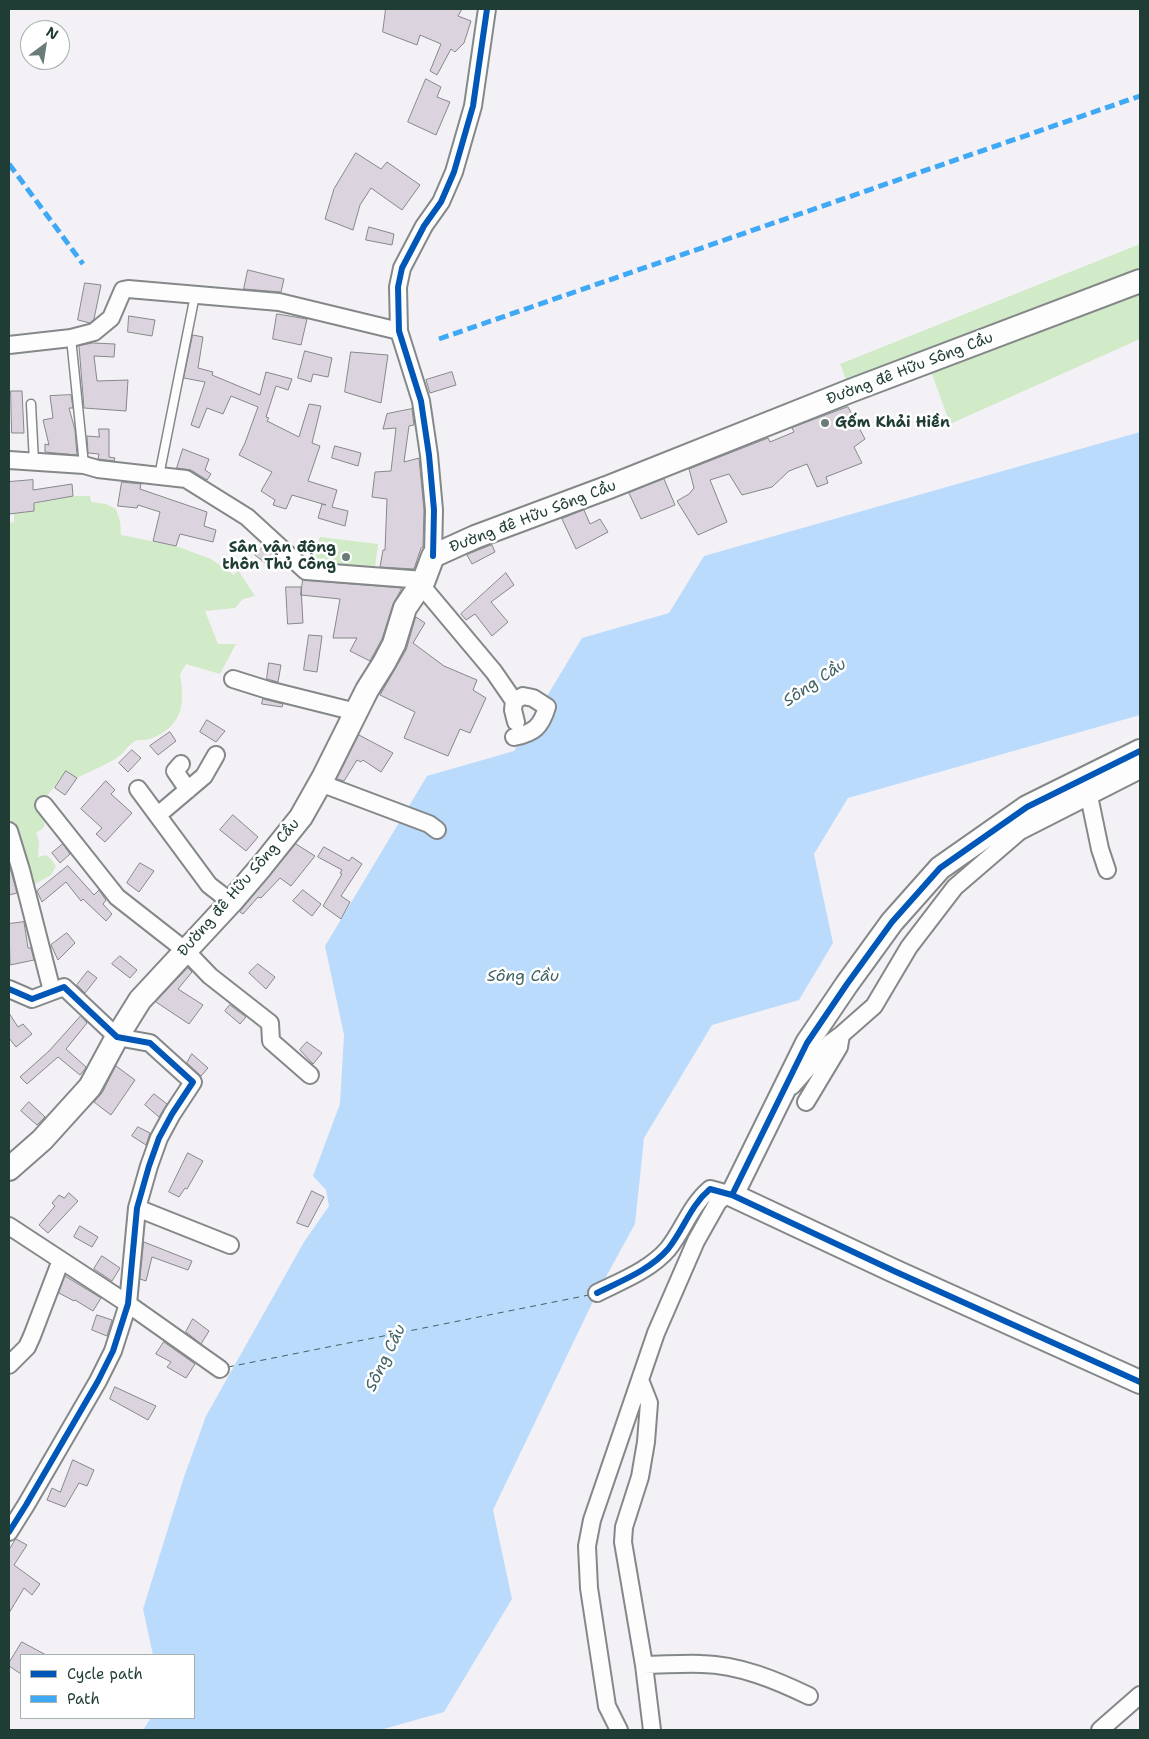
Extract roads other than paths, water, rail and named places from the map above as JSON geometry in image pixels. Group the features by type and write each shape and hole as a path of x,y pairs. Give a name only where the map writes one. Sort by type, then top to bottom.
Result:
{"main road":[{"name":"Đường đê Hữu Sông Cầu","path":"9,1169 42,1140 90,1087 117,1037 140,1000 231,902 301,817 394,644 410,599 422,582 433,556 850,391 1140,281"},
{"path":"1140,751 1028,807 999,837 940,868 892,922 807,1043 732,1195 894,1271 1140,1382"}],"street":[{"path":"433,556 434,510 429,455 420,402 400,331 398,287 402,268 424,226 441,202 454,172 473,106 487,9"},
{"path":"9,345 71,338 94,332 111,318 123,290 128,288 279,302 400,331"},
{"path":"9,460 84,465 98,469 186,479 247,517 306,571 422,582 494,672 514,701 515,730 528,734 543,720 547,707 533,698 523,696 514,701"},
{"path":"233,679 268,690 356,712"},
{"path":"158,815 204,776 216,755"},
{"path":"181,764 175,771 188,790"},
{"path":"781,1099 830,1043 841,1036 874,1006 909,947 955,886 999,837 1020,831 1140,770"},
{"path":"320,783 429,824 437,830"},
{"path":"138,789 209,885 231,902"},
{"path":"1089,796 1100,849 1107,870"},
{"path":"44,805 117,897 186,951 210,976 270,1023 270,1041 310,1075"},
{"path":"9,831 52,991"},
{"path":"9,989 32,999 64,986 117,1037 150,1043 193,1082 159,1138 137,1208 128,1304 113,1351 98,1381 9,1532"},
{"path":"806,1102 839,1047 841,1036"},
{"path":"596,1293 652,1265 668,1249 699,1198 710,1189 732,1195"},
{"path":"618,1730 607,1706 589,1588 586,1546 592,1520 656,1333 696,1241 718,1202 725,1196 732,1195"},
{"path":"137,1208 230,1245"},
{"path":"9,1226 128,1304 220,1369"},
{"path":"9,1364 27,1347 61,1260"},
{"path":"640,1380 649,1403 646,1442 640,1477 624,1527 623,1542 644,1665 652,1730"},
{"path":"644,1665 703,1664 740,1670 777,1680 809,1696"},
{"path":"1100,1730 1140,1695"}],"lane":[{"path":"159,476 195,295"},
{"path":"71,338 84,465"},
{"path":"31,404 34,462"}],"water":[{"name":"Sông Cầu","path":"1140,432 1140,715 848,798 814,854 833,943 799,1000 712,1025 644,1138 635,1224 597,1293 493,1510 512,1599 444,1712 380,1730 143,1730 150,1719 195,1719 195,1654 153,1654 143,1609 184,1477 206,1416 304,1242 329,1206 326,1190 313,1176 340,1104 344,1035 325,946 427,776 514,751 582,638 669,613 704,556"}],"place":[{"name":"Gốm Khải Hiền","path":"825,423"},
{"name":"Sân vận động thôn Thủ Công","path":"346,557"}]}
